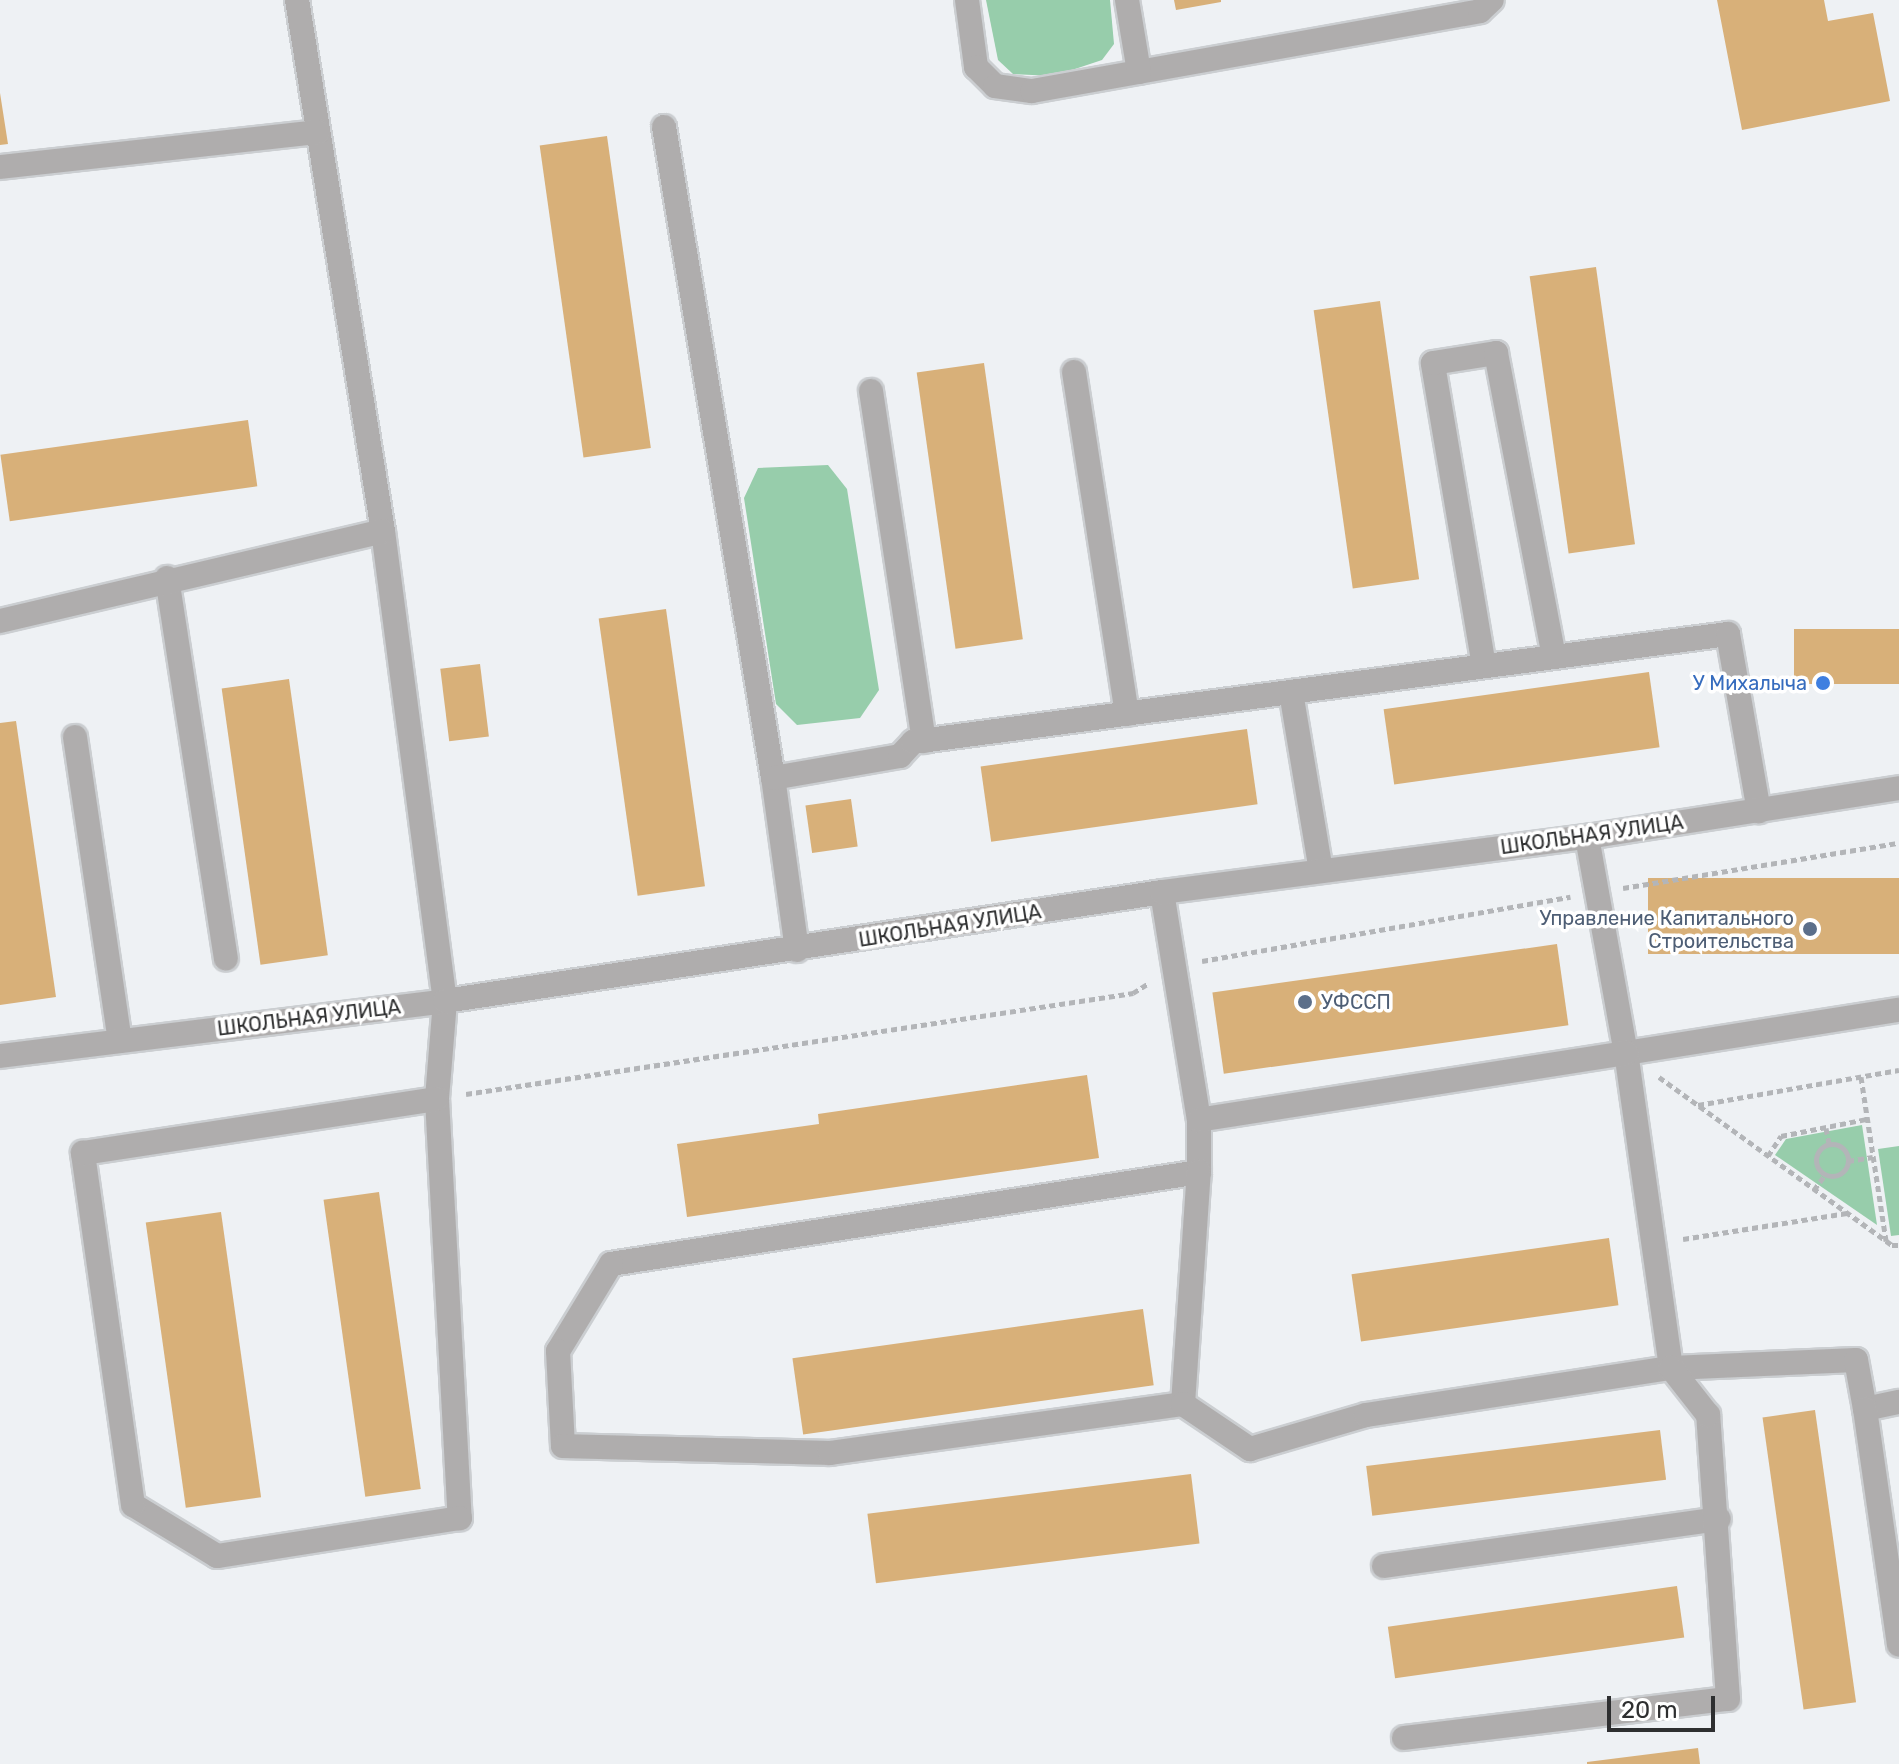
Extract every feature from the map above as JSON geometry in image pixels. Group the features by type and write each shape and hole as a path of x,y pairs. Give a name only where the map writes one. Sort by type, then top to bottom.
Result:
{"street":[{"path":"297,0 383,531 445,1001 437,1099 460,1518 217,1556 133,1505 83,1153 437,1099"},
{"path":"967,0 976,67 995,86 1032,91 1480,11 1492,0"},
{"path":"1127,0 1139,72"},
{"path":"664,127 773,778 797,950"},
{"path":"0,167 318,132"},
{"path":"1484,666 1433,363 1496,353 1554,657"},
{"path":"1074,372 1127,714"},
{"path":"871,391 924,741"},
{"path":"0,621 167,578 383,531"},
{"path":"167,578 226,958"},
{"path":"773,778 900,756 913,742 1728,634 1759,811"},
{"path":"1291,692 1321,871"},
{"path":"75,737 120,1041"},
{"name":"ШКОЛЬНАЯ УЛИЦА","path":"0,1056 445,1001 797,950 1162,892 1587,837 1899,788"},
{"path":"1404,1738 1728,1699 1719,1519 1708,1415 1671,1368 1626,1053 1587,837"},
{"path":"1162,892 1199,1120 1199,1172 1183,1404"},
{"path":"1199,1120 1899,1010"},
{"path":"1199,1172 611,1264 558,1351 563,1446 830,1453 1183,1404 1250,1449 1366,1415 1671,1368 1856,1360 1899,1645"},
{"path":"1865,1409 1899,1402"},
{"path":"1384,1566 1719,1519"}],"path":[{"path":"1626,1053 1886,1241 1899,1245"},
{"path":"1697,1106 1899,1070"},
{"path":"1861,1077 1886,1241"},
{"path":"1768,1156 1781,1136 1867,1119"},
{"path":"1826,1128 1829,1143"},
{"path":"1829,1143 1842,1146 1848,1161"},
{"path":"1825,1175 1816,1164 1816,1154 1829,1143"},
{"path":"1848,1161 1873,1157"},
{"path":"1825,1175 1841,1174 1848,1161"},
{"path":"1814,1190 1825,1175"},
{"path":"1653,1244 1848,1213"}],"green space":[{"path":"986,0 1110,0 1114,44 1102,60 1054,76 1013,74 998,60"},
{"path":"828,465 847,489 879,690 860,718 797,725 776,704 744,498 758,468"},
{"path":"1862,1125 1877,1225 1775,1155 1786,1139"},
{"path":"1899,1146 1899,1235 1891,1236 1878,1149"}],"building":[{"path":"1174,0 1221,0 1221,2 1176,10"},
{"path":"1717,0 1824,0 1828,21 1873,13 1890,101 1742,130"},
{"path":"0,93 8,144 0,145"},
{"path":"607,136 651,448 584,457 540,145"},
{"path":"1596,267 1635,544 1569,554 1530,276"},
{"path":"1380,301 1419,579 1353,589 1314,310"},
{"path":"984,363 1023,639 955,649 917,372"},
{"path":"248,420 257,486 10,521 0,455"},
{"path":"666,609 705,886 638,896 599,618"},
{"path":"1794,629 1899,629 1899,684 1794,684"},
{"path":"480,664 489,736 449,741 440,669"},
{"path":"1649,672 1660,747 1394,785 1384,709"},
{"path":"289,679 328,955 260,965 222,688"},
{"path":"16,721 56,997 0,1005 0,723"},
{"path":"1247,729 1258,804 991,842 981,766"},
{"path":"851,799 858,847 812,853 805,805"},
{"path":"1648,878 1899,878 1899,954 1648,954"},
{"path":"1557,944 1568,1025 1224,1074 1212,992"},
{"path":"1087,1075 1099,1158 687,1217 677,1144 819,1124 818,1114"},
{"path":"379,1192 421,1489 365,1497 324,1200"},
{"path":"221,1212 261,1497 186,1508 146,1223"},
{"path":"1609,1238 1618,1305 1361,1342 1352,1274"},
{"path":"1143,1309 1154,1385 803,1435 792,1358"},
{"path":"1815,1410 1856,1702 1804,1710 1763,1417"},
{"path":"1660,1430 1666,1480 1372,1516 1366,1466"},
{"path":"1191,1474 1200,1543 876,1583 867,1514"},
{"path":"1677,1586 1684,1637 1395,1678 1388,1627"},
{"path":"1698,1748 1700,1764 1587,1764 1587,1762"}],"place":[{"name":"У Михалыча","path":"1823,683"},
{"name":"Управление Капитального Строительства","path":"1810,929"},
{"name":"УФССП","path":"1305,1002"}]}
